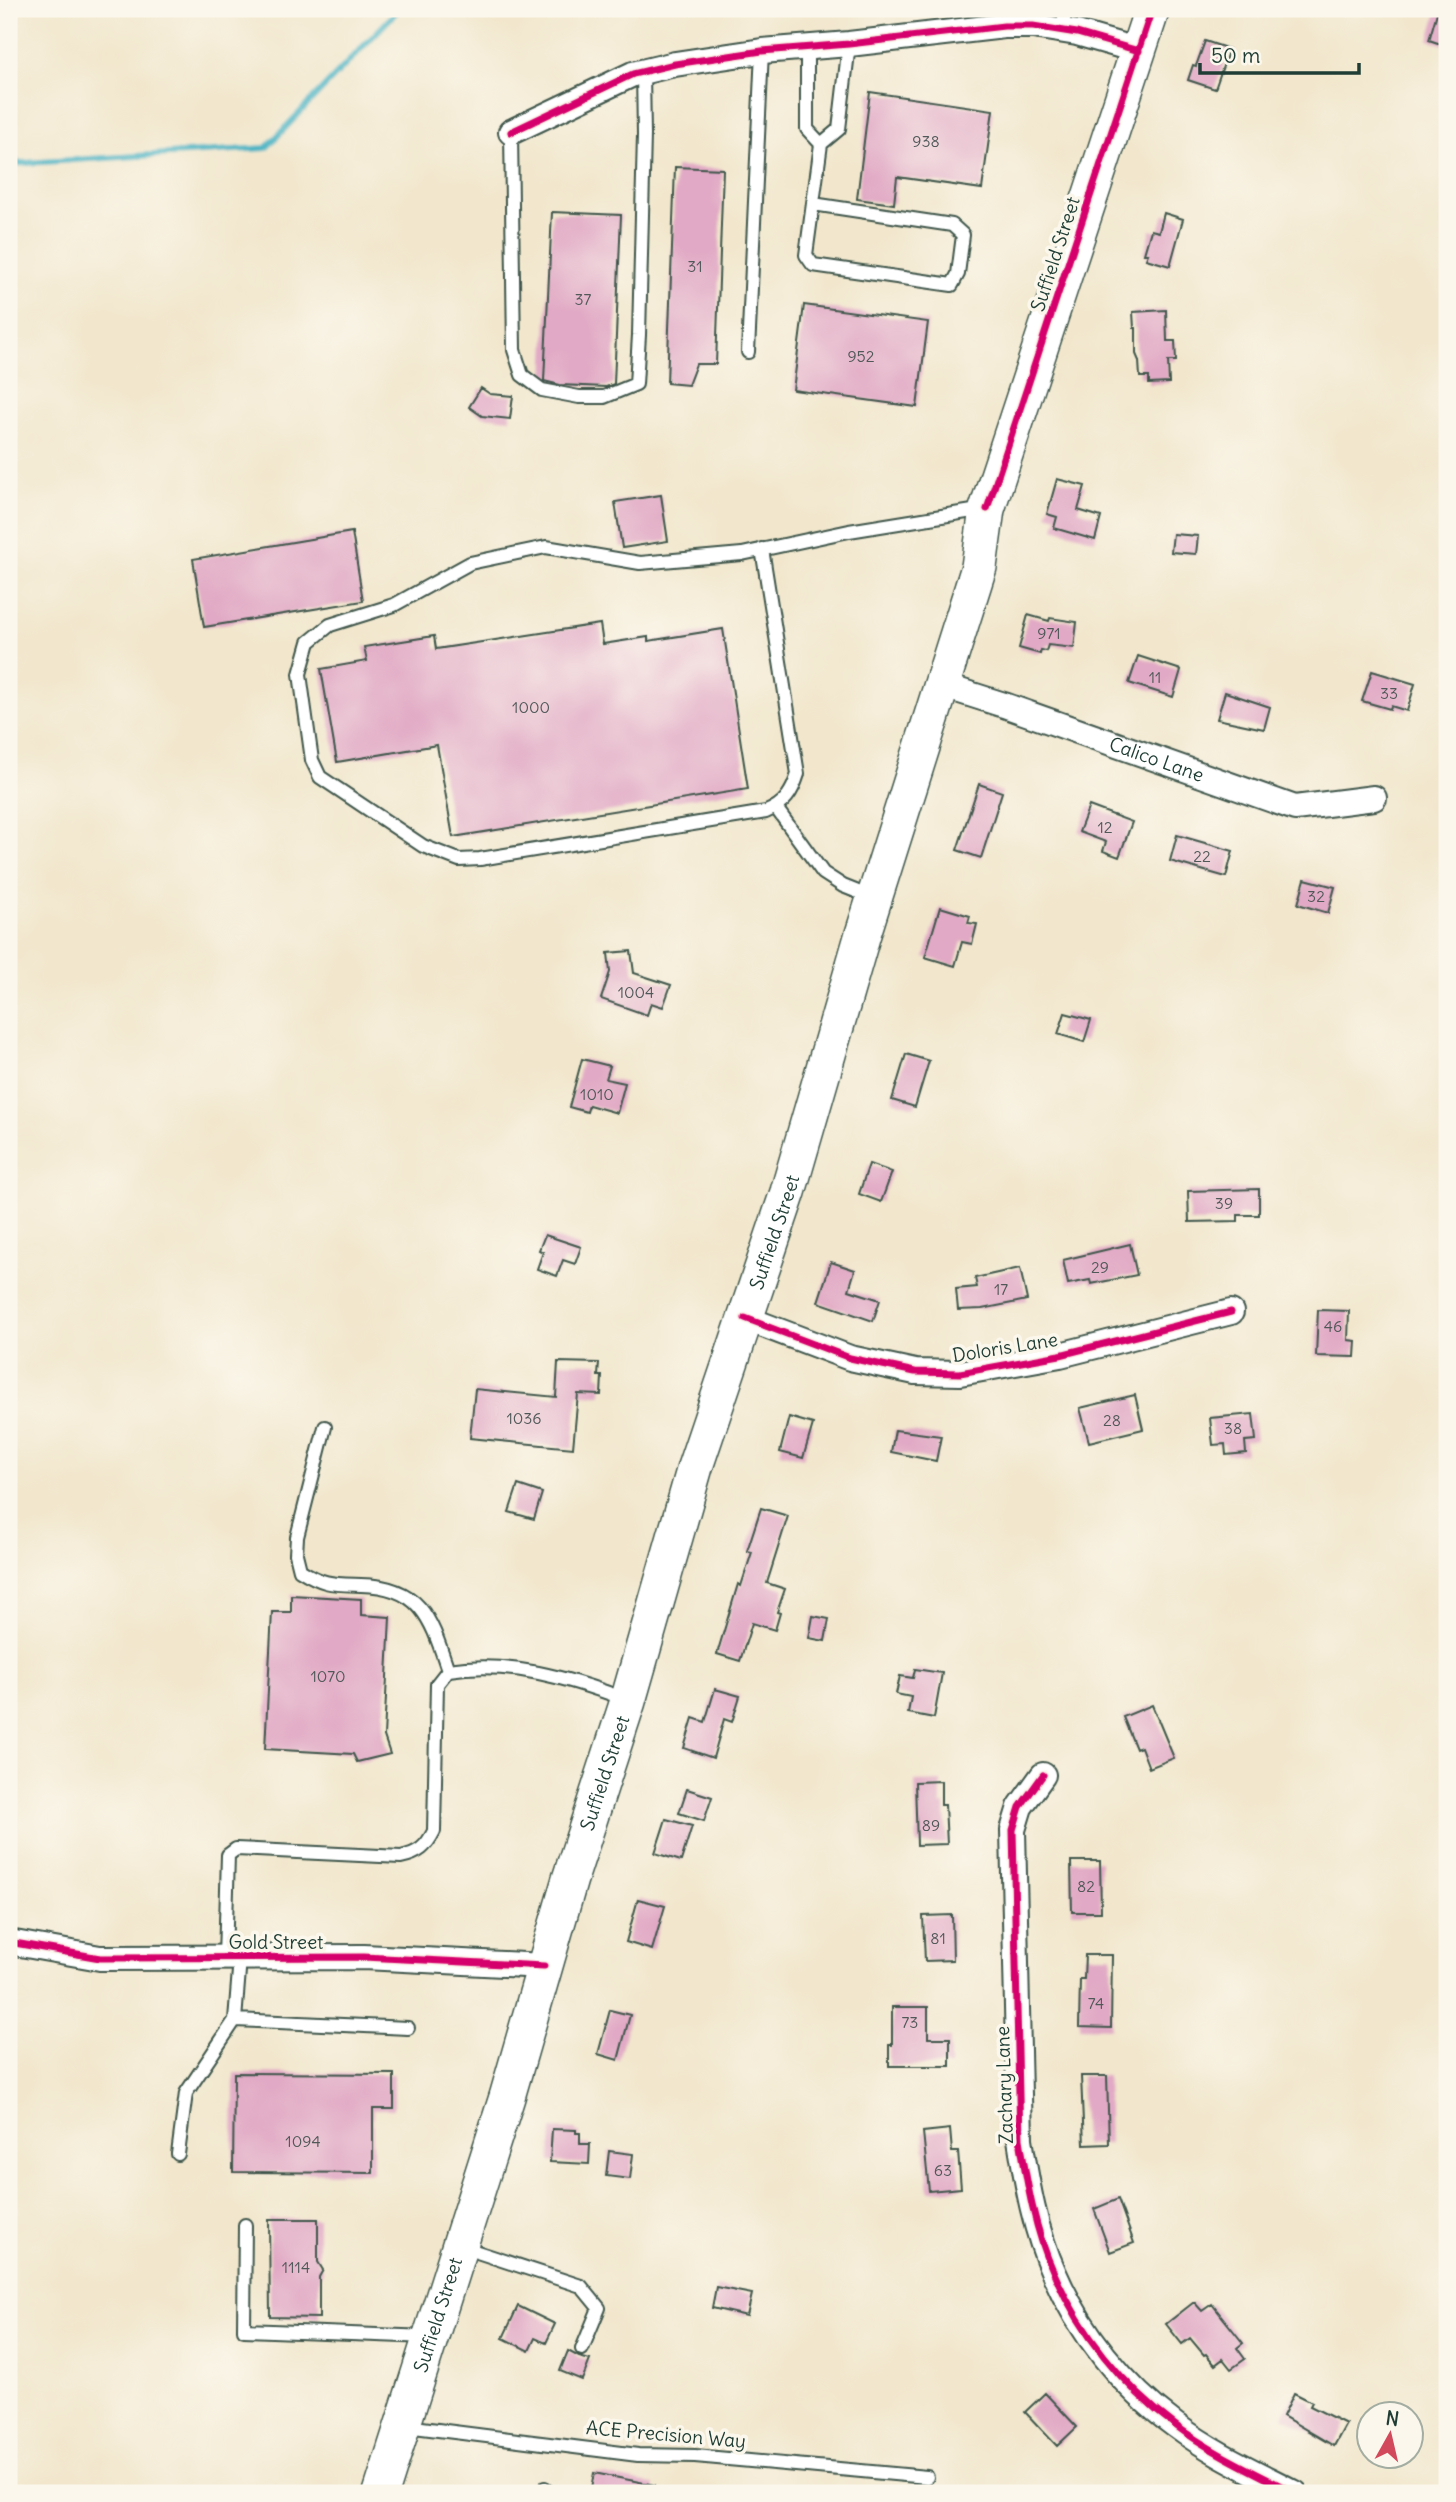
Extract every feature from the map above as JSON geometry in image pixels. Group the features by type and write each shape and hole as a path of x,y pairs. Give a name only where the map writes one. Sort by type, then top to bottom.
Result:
{"main road":[{"name":"Suffield Street","path":"386,2490 429,2337 507,2097 544,1966 628,1701 695,1467 788,1192 874,898 979,567 987,509 1152,9"}],"street":[{"path":"511,132 609,84 643,71 762,51 1004,26 1033,26 1064,20 1139,51"},
{"name":"Calico Lane","path":"942,685 1295,808 1374,798"},
{"name":"Doloris Lane","path":"746,1318 850,1358 915,1372 960,1373 1060,1354 1231,1312"},
{"name":"Zachary Lane","path":"1043,1775 1020,1807 1013,1830 1020,2139 1032,2206 1054,2273 1076,2316 1102,2353 1134,2390 1173,2424 1214,2452 1295,2493"},
{"name":"Gold Street","path":"9,1942 100,1958 364,1957 544,1966"}],"lane":[{"path":"813,204 952,225 963,235 958,274 952,285 813,265 806,255 821,144 839,129 849,44"},
{"path":"807,46 807,129 821,144"},
{"path":"748,352 762,51"},
{"path":"511,132 514,350 522,375 542,390 579,397 604,397 636,384 644,149 643,71"},
{"path":"762,549 798,774 789,795 776,808 766,812 480,859 452,858 422,846 320,777 312,760 300,674 309,642 330,625 394,604 470,563 546,547 640,563 742,554 762,549 849,531 987,509"},
{"path":"776,808 823,873 843,886 874,898"},
{"path":"325,1427 297,1537 299,1570 318,1582 396,1589 418,1603 432,1623 448,1670"},
{"path":"178,2154 186,2093 235,2020 228,1855 236,1849 401,1857 415,1854 427,1846 434,1831 437,1684 448,1670 470,1666 534,1671 567,1679 628,1701"},
{"path":"235,2020 408,2028"},
{"path":"245,2224 244,2330 429,2337"},
{"path":"458,2246 581,2286 599,2308 582,2349"},
{"name":"ACE Precision Way","path":"402,2426 638,2455 708,2457 927,2477"}],"building":[{"path":"1438,9 1447,9 1447,46 1429,40"},
{"path":"1205,41 1229,49 1215,89 1188,80"},
{"path":"870,92 993,110 982,189 897,177 894,204 857,199"},
{"path":"675,167 723,169 716,364 696,364 688,385 667,383"},
{"path":"552,212 621,215 614,384 606,387 560,385 544,381"},
{"path":"1164,213 1183,219 1170,266 1146,259 1148,254 1144,254 1151,230 1159,232"},
{"path":"804,305 928,322 917,407 793,390"},
{"path":"1166,310 1167,341 1175,341 1176,361 1168,361 1169,383 1149,384 1149,377 1140,377 1133,312"},
{"path":"481,388 490,394 513,396 510,419 482,416 469,407"},
{"path":"1057,479 1085,486 1078,510 1101,517 1095,540 1054,528 1057,517 1047,514"},
{"path":"661,495 668,541 622,548 615,502"},
{"path":"352,532 363,601 204,627 193,559"},
{"path":"1173,534 1198,536 1196,554 1171,552"},
{"path":"1028,615 1049,621 1050,618 1077,622 1074,648 1048,645 1046,651 1041,650 1040,654 1019,648"},
{"path":"600,624 603,644 648,637 648,641 723,629 748,789 453,837 437,745 337,762 321,669 367,661 364,647 434,636 436,649"},
{"path":"1138,656 1181,670 1173,697 1129,683"},
{"path":"1372,671 1415,684 1407,711 1362,701"},
{"path":"1225,692 1270,707 1264,729 1217,719"},
{"path":"979,784 1002,792 981,858 957,850"},
{"path":"1089,806 1132,822 1119,857 1103,851 1106,842 1079,832"},
{"path":"1177,835 1233,851 1226,877 1170,861"},
{"path":"1305,879 1335,887 1328,913 1298,904"},
{"path":"940,907 970,916 968,923 977,924 972,944 962,942 955,966 925,957"},
{"path":"631,951 634,973 671,985 663,1007 651,1003 647,1015 601,999 610,972 608,953"},
{"path":"1065,1013 1091,1020 1084,1042 1058,1034"},
{"path":"906,1054 929,1061 915,1107 892,1100"},
{"path":"582,1059 610,1066 606,1079 625,1083 617,1113 589,1105 587,1112 569,1107"},
{"path":"869,1164 892,1172 881,1202 859,1194"},
{"path":"1259,1189 1259,1215 1238,1215 1238,1221 1189,1222 1188,1191"},
{"path":"545,1235 581,1247 575,1264 563,1260 557,1276 537,1269 543,1252 539,1250"},
{"path":"1130,1244 1137,1275 1091,1284 1090,1280 1068,1284 1063,1260"},
{"path":"831,1262 855,1270 849,1290 880,1300 873,1321 818,1302"},
{"path":"1020,1268 1027,1300 982,1309 958,1310 956,1289 977,1287 975,1278"},
{"path":"1318,1310 1349,1311 1348,1340 1356,1341 1355,1357 1316,1356"},
{"path":"558,1362 599,1363 598,1376 602,1376 601,1395 578,1394 573,1448 470,1438 475,1389 556,1397"},
{"path":"1135,1395 1143,1429 1089,1442 1080,1408"},
{"path":"1253,1414 1256,1440 1245,1441 1246,1453 1226,1455 1225,1444 1213,1445 1210,1418"},
{"path":"789,1417 813,1424 803,1458 780,1452"},
{"path":"895,1430 941,1436 936,1461 891,1452"},
{"path":"518,1485 542,1493 534,1519 509,1512"},
{"path":"761,1508 788,1516 767,1583 785,1589 777,1612 780,1613 775,1630 752,1623 740,1661 717,1654 738,1584 741,1586 752,1552 747,1551"},
{"path":"291,1595 361,1599 361,1615 390,1617 384,1736 390,1754 357,1762 353,1754 265,1749 272,1612 291,1612"},
{"path":"813,1616 829,1619 825,1641 809,1638"},
{"path":"915,1669 942,1673 934,1718 908,1713 911,1697 896,1694 900,1676 913,1678"},
{"path":"715,1689 740,1696 732,1722 724,1719 713,1758 684,1748 693,1718 705,1722"},
{"path":"1152,1705 1174,1758 1149,1768 1141,1747 1136,1749 1123,1717"},
{"path":"941,1781 941,1805 945,1805 947,1844 917,1845 915,1782"},
{"path":"687,1789 712,1797 704,1821 679,1813"},
{"path":"666,1819 692,1826 681,1861 655,1853"},
{"path":"1071,1861 1100,1861 1101,1912 1072,1912"},
{"path":"638,1899 665,1906 652,1950 626,1942"},
{"path":"952,1915 953,1960 925,1961 923,1916"},
{"path":"1085,1955 1112,1955 1111,2028 1079,2027 1080,1979 1084,1979"},
{"path":"892,2007 928,2007 928,2038 950,2038 950,2066 889,2066"},
{"path":"610,2010 630,2015 618,2060 598,2054"},
{"path":"234,2073 394,2074 394,2109 373,2109 373,2173 233,2172"},
{"path":"1081,2076 1107,2076 1109,2144 1084,2145"},
{"path":"552,2129 576,2130 576,2133 580,2133 580,2144 590,2144 589,2164 550,2162"},
{"path":"950,2129 952,2152 958,2152 961,2188 929,2191 923,2132"},
{"path":"609,2151 633,2154 630,2179 606,2176"},
{"path":"1118,2199 1134,2243 1110,2252 1094,2209"},
{"path":"269,2219 318,2219 318,2262 323,2270 319,2277 319,2318 270,2317"},
{"path":"716,2287 752,2294 747,2316 712,2308"},
{"path":"1194,2302 1202,2311 1212,2304 1243,2343 1237,2348 1245,2359 1231,2369 1223,2359 1215,2365 1190,2338 1182,2344 1166,2324"},
{"path":"518,2306 555,2324 546,2343 535,2338 529,2351 503,2338"},
{"path":"568,2351 590,2360 582,2380 560,2371"},
{"path":"1045,2393 1077,2427 1057,2446 1025,2412"},
{"path":"1294,2393 1312,2402 1310,2406 1346,2424 1334,2446 1283,2416"},
{"path":"594,2473 655,2485 654,2493 590,2493"}],"waterway":[{"path":"9,164 266,148 399,9"}],"cycle path":[{"path":"987,509 1152,9"},
{"path":"511,132 633,74 675,64 762,51 1004,26 1033,26 1077,33 1139,51"},
{"path":"745,1318 850,1358 915,1372 960,1373 1060,1355 1231,1312"},
{"path":"1043,1775 1020,1807 1013,1830 1020,2139 1033,2207 1047,2257 1076,2316 1120,2376 1175,2425 1234,2462 1295,2493"},
{"path":"9,1942 100,1958 364,1957 544,1966"}]}
